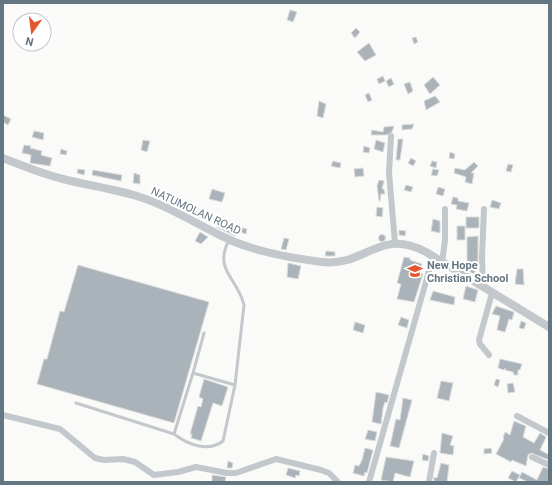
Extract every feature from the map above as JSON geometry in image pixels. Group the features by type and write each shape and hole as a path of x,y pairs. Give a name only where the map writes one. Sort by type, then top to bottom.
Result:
{"street":[{"path":"391,136 389,174 395,243"},
{"name":"NATUMOLAN ROAD","path":"3,158 56,178 143,198 180,214 229,240 272,252 330,262 346,260 384,245 395,243 416,247 549,327"},
{"path":"442,263 446,234 445,209"},
{"path":"483,287 482,257 484,209"},
{"path":"368,482 433,257"},
{"path":"489,355 480,344 479,340 492,293"},
{"path":"3,415 60,429 95,458 104,460 123,459 135,462 154,475 178,472 196,467 227,473 236,473 276,459 321,470 329,473 338,482"},
{"path":"517,416 549,433"},
{"path":"428,482 434,453"},
{"path":"532,457 549,465"}],"lane":[{"path":"76,403 174,434 183,441 199,446 212,448 218,445 224,437 235,385 244,305 241,293 223,265 224,250 229,240"},
{"path":"174,434 204,332"},
{"path":"193,373 235,385"}],"building":[{"path":"290,10 297,12 293,22 287,20"},
{"path":"356,28 360,32 355,38 351,33"},
{"path":"416,37 418,42 414,44 412,38"},
{"path":"369,43 376,55 365,61 357,52"},
{"path":"383,76 385,81 379,84 377,79"},
{"path":"433,77 440,85 430,94 424,85"},
{"path":"391,78 394,84 389,87 386,81"},
{"path":"410,82 413,91 408,94 404,84"},
{"path":"369,93 372,100 368,102 365,95"},
{"path":"435,96 440,102 426,110 424,101"},
{"path":"319,101 326,104 323,118 317,116"},
{"path":"3,115 11,119 8,125 3,122"},
{"path":"414,124 412,129 402,130 402,125"},
{"path":"394,126 392,132 387,135 371,135 372,130 383,132 384,127"},
{"path":"34,131 44,133 43,140 32,137"},
{"path":"398,139 403,139 400,160 396,160"},
{"path":"143,140 150,141 147,152 141,150"},
{"path":"376,140 385,143 383,152 374,149"},
{"path":"24,145 31,146 30,148 42,151 41,155 52,158 50,166 30,163 31,155 22,153"},
{"path":"364,146 370,148 369,153 363,152"},
{"path":"61,149 67,151 66,155 60,154"},
{"path":"450,152 455,154 454,159 449,158"},
{"path":"411,158 416,161 413,166 408,163"},
{"path":"333,161 341,163 340,168 331,166"},
{"path":"432,161 437,162 436,168 430,166"},
{"path":"474,162 478,166 471,173 474,173 472,184 465,182 466,177 454,173 455,168 465,170"},
{"path":"508,164 513,165 511,172 506,171"},
{"path":"363,168 364,176 355,177 354,169"},
{"path":"78,169 85,170 84,175 77,173"},
{"path":"433,169 439,170 437,176 431,175"},
{"path":"93,170 122,175 121,181 92,175"},
{"path":"134,173 140,175 140,184 133,183"},
{"path":"379,180 384,181 382,189 384,189 385,194 381,194 380,201 377,186"},
{"path":"406,185 413,187 411,192 404,190"},
{"path":"438,187 445,189 443,196 436,194"},
{"path":"212,189 225,193 222,202 209,199"},
{"path":"453,197 458,198 458,201 469,203 467,211 456,209 457,205 451,204"},
{"path":"492,200 501,203 499,209 490,207"},
{"path":"377,207 383,208 382,217 376,216"},
{"path":"193,211 211,216 209,222 192,214"},
{"path":"466,217 479,217 479,228 466,228"},
{"path":"433,219 440,221 440,233 431,231"},
{"path":"229,224 247,229 246,234 237,231 235,236 216,227 217,225 227,228"},
{"path":"457,226 465,226 465,240 457,240"},
{"path":"399,230 406,231 405,236 399,235"},
{"path":"200,232 208,237 201,244 195,241"},
{"path":"382,235 385,238 382,241 379,238"},
{"path":"478,236 478,265 474,274 464,268 467,261 467,237"},
{"path":"284,238 289,239 286,250 281,249"},
{"path":"326,251 335,252 335,256 325,256"},
{"path":"404,257 410,258 410,260 422,264 420,273 423,274 414,302 397,299 401,284 397,283"},
{"path":"288,263 301,266 298,279 287,277"},
{"path":"78,265 209,302 174,423 37,384 44,359 47,359 60,311 64,312"},
{"path":"517,269 523,269 524,285 515,284"},
{"path":"466,286 478,290 475,302 463,299"},
{"path":"433,291 455,297 454,305 430,300"},
{"path":"496,306 514,312 512,320 509,319 505,332 497,330 500,316 492,314"},
{"path":"401,317 409,320 407,328 398,325"},
{"path":"521,321 526,323 524,329 519,328"},
{"path":"355,322 365,325 363,333 353,330"},
{"path":"500,359 522,364 520,370 518,370 518,375 514,375 513,372 505,370 505,368 504,370 498,368"},
{"path":"204,379 228,387 222,406 213,403 201,441 191,438 192,434 190,434 198,406 201,407 203,399 199,397"},
{"path":"496,379 500,380 498,387 494,385"},
{"path":"441,381 453,383 449,401 437,398"},
{"path":"513,383 515,392 508,393 507,384"},
{"path":"376,392 389,395 387,403 385,402 383,408 381,424 372,422"},
{"path":"403,398 412,400 399,448 390,446 396,419 400,420"},
{"path":"514,421 526,426 523,437 534,443 540,433 546,437 540,450 549,455 549,460 531,453 528,455 526,466 512,460 511,462 496,454 504,439 505,432 510,435"},
{"path":"368,430 377,432 375,441 365,439"},
{"path":"442,433 453,436 450,445 454,446 453,455 440,453"},
{"path":"365,448 373,450 367,473 365,472 364,476 353,473 355,465 359,466 362,460"},
{"path":"491,448 492,453 484,454 484,449"},
{"path":"423,454 429,456 428,461 422,460"},
{"path":"386,457 414,461 410,477 395,473 393,482 381,480"},
{"path":"228,461 233,463 232,468 227,468"},
{"path":"441,463 449,465 447,482 434,482 434,477 437,478"},
{"path":"543,467 549,469 549,482 528,482 519,478 522,472 537,480"},
{"path":"288,468 300,471 299,476 296,475 295,478 286,475"},
{"path":"512,471 520,475 516,482 508,478"},
{"path":"212,475 226,477 225,482 212,482"}],"place":[{"name":"New Hope Christian School","path":"415,271"}]}
